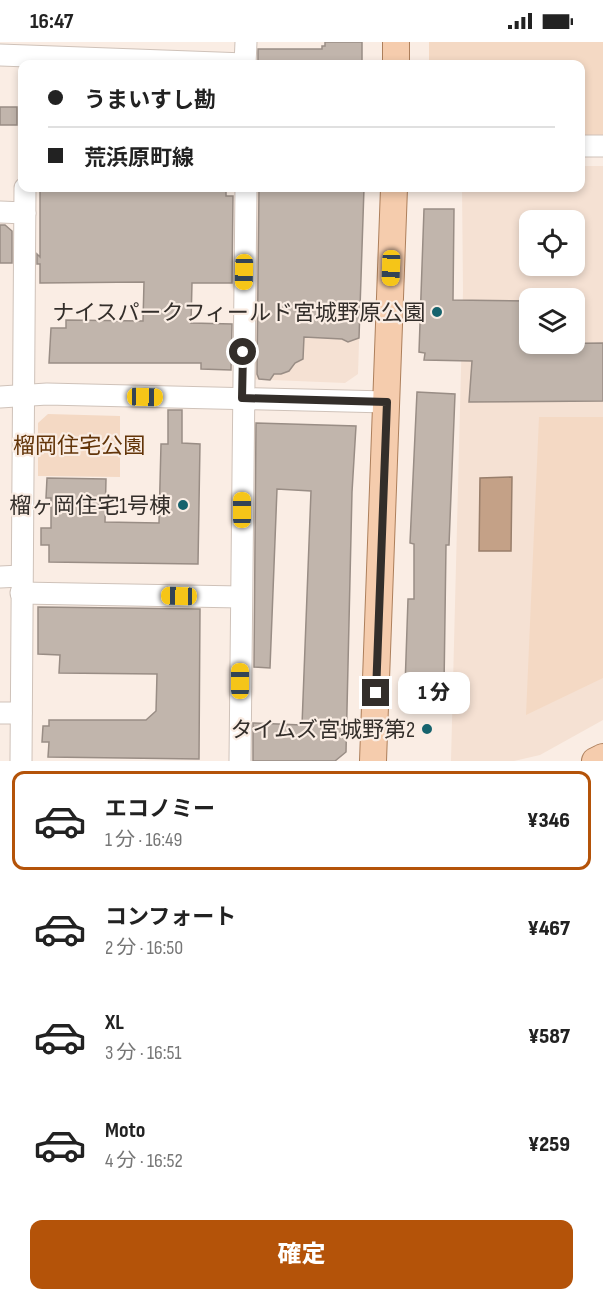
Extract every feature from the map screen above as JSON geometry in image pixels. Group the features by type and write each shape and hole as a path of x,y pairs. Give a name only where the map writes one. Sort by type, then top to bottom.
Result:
{"main road":[{"path":"396,42 396,60"},
{"path":"373,761 394,192"},
{"path":"595,761 603,757"}],"street":[{"path":"246,42 246,60"},
{"path":"0,55 137,60"},
{"path":"585,146 603,146"},
{"path":"21,761 10,713 23,395 25,192"},
{"path":"240,761 246,192"},
{"path":"0,212 25,213"},
{"path":"0,397 23,395 387,402"},
{"path":"14,582 241,597"}],"shaded area":[{"path":"585,166 603,166 603,720 540,755 514,761 451,761 463,291 462,192 585,192"},
{"path":"254,192 364,192 358,374 345,383 249,379"},
{"path":"512,477 511,551 479,551 480,478"}],"green space":[{"path":"429,42 603,42 603,139 585,139 585,60 429,60"},
{"name":"榴岡住宅公園","path":"48,414 120,416 120,477 38,476 38,423"},
{"path":"539,417 603,417 603,678 526,715"}],"building":[{"path":"325,42 362,42 362,60 258,60 258,49 322,49 322,46 325,46"},
{"path":"0,107 17,107 17,125 0,125"},
{"path":"40,192 226,192 226,196 233,196 232,283 192,283 191,323 232,324 231,370 201,369 201,363 49,363 51,328 66,328 66,320 143,321 144,282 40,283 40,264 37,264 37,254 40,257"},
{"path":"259,192 364,192 359,338 348,342 342,339 304,337 303,359 295,363 289,371 274,374 270,380 259,379 257,374"},
{"path":"424,209 454,209 453,300 519,301 519,354 585,354 585,343 603,343 603,401 469,402 472,361 424,360 425,353 419,352"},
{"path":"0,225 5,225 12,231 12,263 0,263"},
{"path":"417,392 455,394 449,545 446,545 444,687 405,687 408,599 414,599 414,544 410,543"},
{"name":"榴ヶ岡住宅1号棟","path":"168,410 182,410 182,443 200,444 198,564 49,562 49,545 41,545 41,528 51,528 51,498 46,498 47,478 106,479 105,522 159,523 161,444 168,444"},
{"path":"256,423 356,426 352,492 346,752 335,761 253,761 253,723 302,725 311,491 277,489 270,668 254,667"},
{"path":"38,607 200,609 199,759 48,757 49,742 42,742 43,726 49,726 49,720 146,720 156,711 157,674 59,673 60,655 38,654"}],"place":[{"name":"ナイスパークフィールド宮城野原公園","path":"437,312"},
{"name":"榴ヶ岡住宅1号棟","path":"183,505"},
{"name":"タイムズ宮城野第2","path":"427,729"}],"route":[{"path":"243,352 242,398 387,402 376,693"}]}
